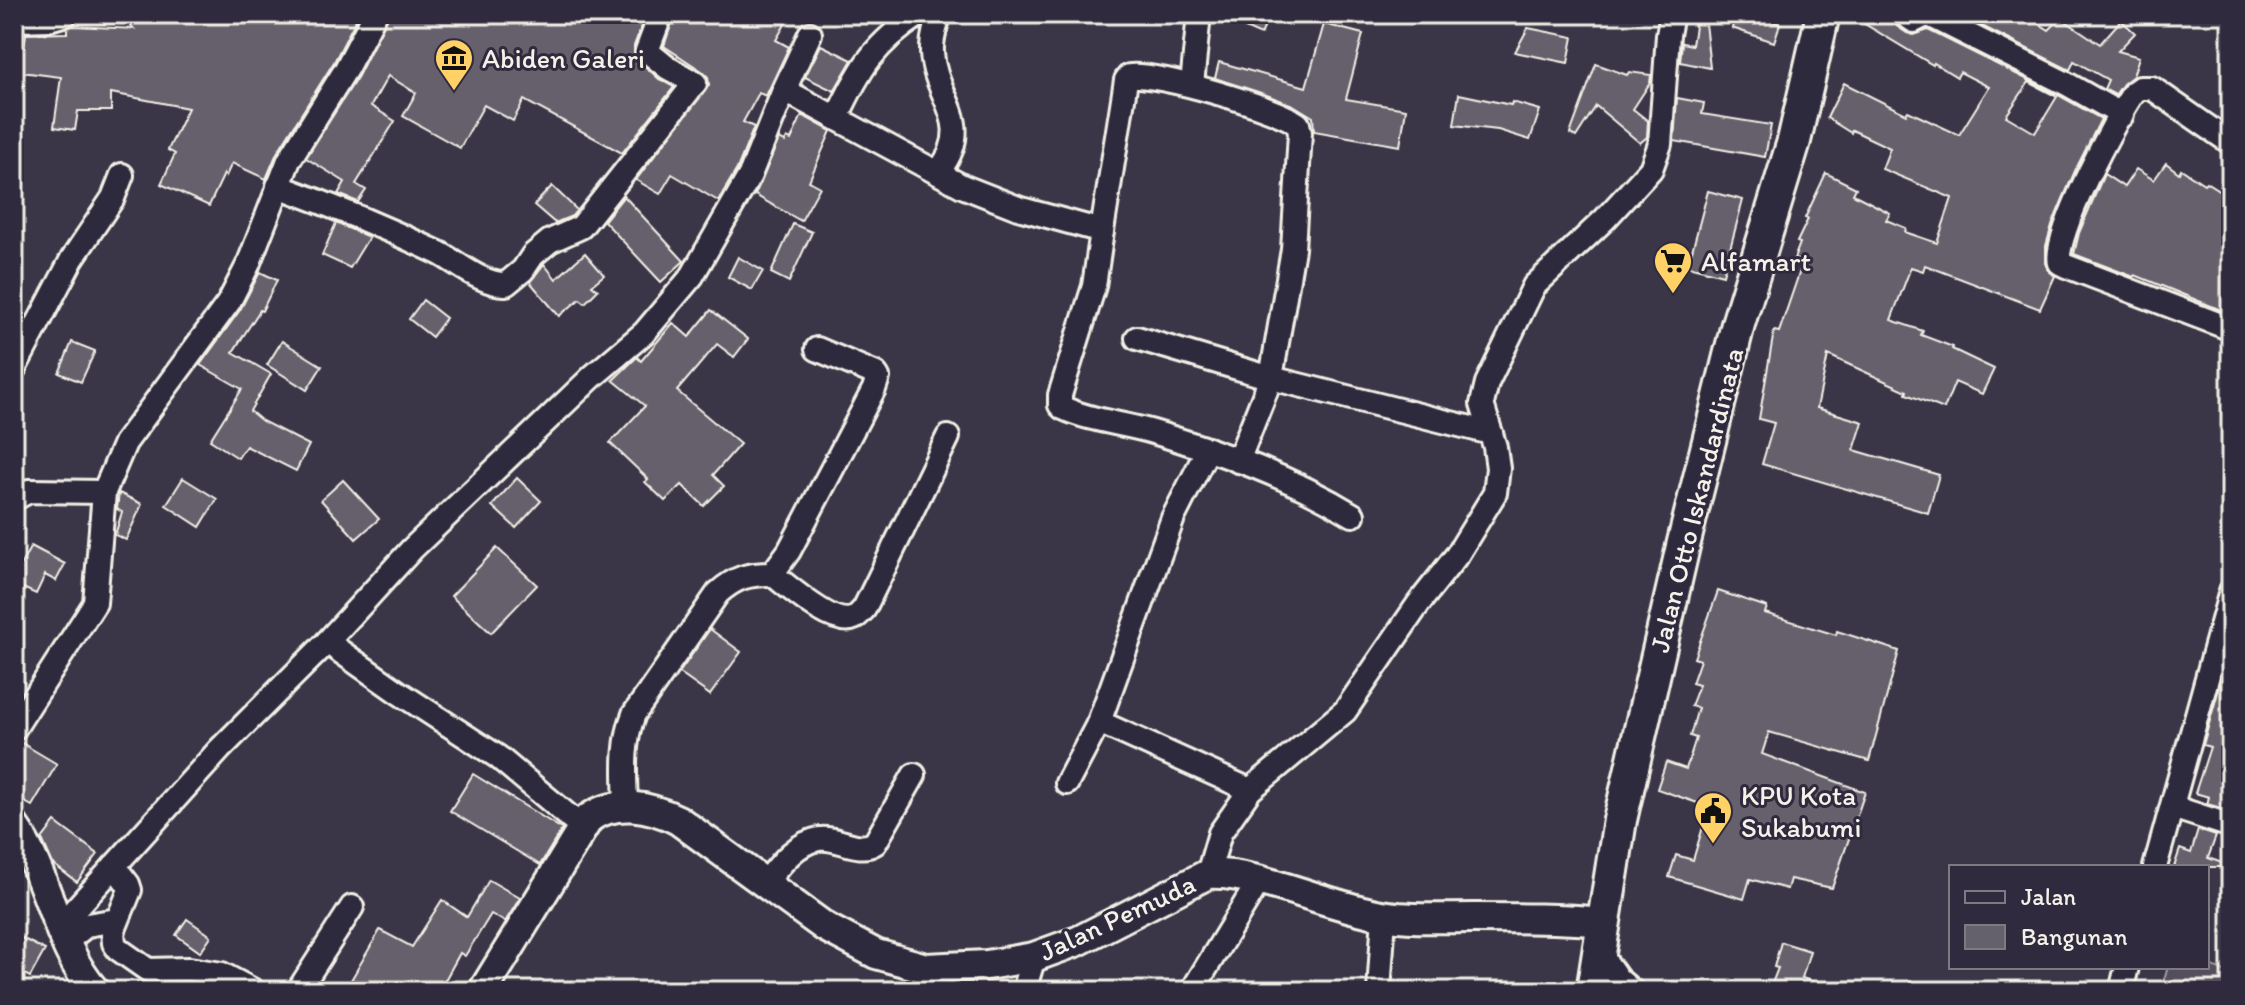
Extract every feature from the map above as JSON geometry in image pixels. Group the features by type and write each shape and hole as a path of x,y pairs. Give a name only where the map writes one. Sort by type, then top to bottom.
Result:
{"main road":[{"name":"Jalan Otto Iskandardinata","path":"1593,991 1620,820 1684,542 1738,324 1794,141 1823,14"}],"street":[{"path":"14,20 49,19 66,14"},
{"path":"14,729 95,603 104,492 125,443 229,302 248,265 289,160 346,69 375,14"},
{"path":"278,186 361,217 486,279 506,284 550,241 581,227 695,83 668,68 647,51 661,14"},
{"path":"837,117 864,65 891,33 920,14"},
{"path":"939,14 931,49 934,67 949,100 955,140 950,157 939,171"},
{"path":"1192,85 1199,14"},
{"path":"1208,874 1220,833 1250,790 1345,711 1419,603 1457,555 1495,493 1498,468 1482,404 1483,396 1534,286 1605,219 1651,169 1660,144 1672,14"},
{"path":"1904,14 1914,21 1931,16 2122,115"},
{"path":"63,933 114,866 220,749 327,642 412,549 592,377 644,333 692,276 750,175 810,34"},
{"path":"1238,461 1271,378 1293,249 1299,128 1294,121 1192,85 1143,75 1127,78 1094,286 1060,405 1077,414 1149,431 1273,473 1353,515"},
{"path":"2231,143 2152,88 2140,88 2134,92 2072,206 2058,259 2066,266 2231,329"},
{"path":"784,90 962,186 1018,208 1102,231"},
{"path":"14,369 72,259 113,198 122,175"},
{"path":"1137,338 1271,378 1491,433"},
{"path":"772,574 789,551 858,422 878,377 873,372 817,349"},
{"path":"626,806 626,733 634,714 718,593 746,574 772,574 829,616 844,620 854,618 864,609 948,437"},
{"path":"1067,783 1099,722 1173,518 1208,449"},
{"path":"14,499 29,491 104,492"},
{"path":"2156,865 2231,591"},
{"path":"327,642 498,757 583,828"},
{"path":"1099,722 1250,790"},
{"path":"765,883 794,851 817,839 864,848 875,843 914,775"},
{"name":"Jalan Pemuda","path":"483,991 589,818 597,812 626,806 664,813 678,820 825,927 876,954 926,968 987,965 1034,957 1078,941 1208,874 1218,873 1259,881 1337,906 1384,916 1435,919 1563,918 1601,937"},
{"path":"2172,807 2231,826"},
{"path":"14,826 23,839 87,982 95,991"},
{"path":"114,866 130,890 113,932 114,943 139,966 156,971 189,969 222,974 254,991"},
{"path":"1192,991 1259,881"},
{"path":"298,991 352,907"},
{"path":"1379,991 1384,916"},
{"path":"63,933 117,920"},
{"path":"1601,937 1618,979 1632,991"},
{"path":"1024,991 1034,957"},
{"path":"2121,991 2126,969"}],"shaded area":[{"path":"2209,966 2231,974 2231,991 2160,991 2167,969 2209,969"}],"building":[{"path":"121,14 359,14 334,62 277,153 266,179 232,163 209,206 161,184 175,154 168,150 188,108 111,93 111,111 78,111 75,130 54,127 61,77 14,71 14,46 24,48 26,34 67,33 67,28 73,26 134,29"},
{"path":"389,14 646,14 634,46 634,56 659,79 674,87 622,153 524,100 513,121 484,105 460,148 403,116 416,93 388,76 371,106 395,121 356,184 366,190 358,202 338,194 345,182 306,158 358,76"},
{"path":"675,14 791,14 776,40 789,47 766,96 759,93 743,122 754,127 737,169 718,201 672,174 660,194 636,180 709,85 708,77 702,71 664,46"},
{"path":"1213,14 1270,14 1261,35"},
{"path":"1697,14 1704,14 1710,68 1680,62 1682,43 1692,45"},
{"path":"1736,14 1750,14 1780,24 1774,42 1732,28"},
{"path":"1848,14 1890,14 1895,25 1907,33 1914,35 1928,30 2056,94 2029,82 2006,116 2035,133 2058,95 2101,119 2052,225 2046,246 2046,263 2055,276 2040,309 1925,265 1923,271 1911,267 1891,320 1923,331 1921,335 1953,347 1994,369 1982,394 1955,382 1944,409 1906,394 1907,391 1828,355 1817,408 1863,422 1854,450 1939,475 1928,513 1762,464 1774,423 1759,419 1774,331 1779,332 1803,262 1794,259 1800,243 1797,242 1826,173 1856,188 1853,194 1890,213 1886,220 1906,228 1905,232 1937,243 1952,198 1882,169 1890,148 1852,130 1851,133 1827,118 1844,83 1906,114 1908,111 1959,135 1989,87 1960,72 1957,77 1933,65"},
{"path":"1958,14 1996,14 2011,22 2017,14 2024,14 2049,30 2061,18 2100,44 2121,20 2135,33 2118,51 2139,57 2133,76 2115,95 2104,89 2108,80 2074,61 2070,70"},
{"path":"1324,24 1363,34 1346,99 1406,109 1400,146 1314,131 1313,117 1293,105 1215,78 1219,62 1306,87"},
{"path":"1528,28 1573,37 1568,63 1515,52"},
{"path":"821,45 852,60 834,91 805,77"},
{"path":"1596,64 1627,75 1629,72 1651,75 1650,83 1633,109 1648,121 1647,137 1640,143 1596,106 1576,137 1570,134"},
{"path":"1459,94 1511,105 1512,102 1540,110 1530,140 1498,130 1454,125"},
{"path":"1677,98 1704,103 1702,114 1771,125 1765,157 1674,141"},
{"path":"802,115 831,131 809,181 820,187 801,221 755,195 779,139 785,142 787,138 791,140"},
{"path":"2166,163 2179,173 2181,169 2231,198 2231,314 2074,254 2079,233 2104,174 2124,187 2136,169 2154,180"},
{"path":"552,186 577,210 572,216 555,223 534,205"},
{"path":"1708,191 1743,200 1723,275 1688,266"},
{"path":"624,196 684,261 661,282 604,221"},
{"path":"336,223 369,237 350,268 322,255"},
{"path":"793,224 812,232 789,282 771,273"},
{"path":"585,253 604,275 592,285 598,290 585,303 580,299 559,316 530,282 544,264 556,279"},
{"path":"738,257 763,271 752,290 728,277"},
{"path":"260,272 277,280 262,311 233,352 271,374 250,411 262,421 309,445 296,471 246,446 238,458 210,440 242,389 200,365 240,310"},
{"path":"423,300 446,318 432,337 409,319"},
{"path":"711,310 748,339 734,357 717,344 677,391 740,444 713,475 724,486 704,506 682,485 665,501 645,482 648,479 610,443 645,406 613,380 637,357 641,361 673,323 689,337"},
{"path":"282,341 322,366 307,390 267,365"},
{"path":"72,342 95,351 81,382 59,373"},
{"path":"183,478 217,499 200,527 166,505"},
{"path":"517,478 541,501 516,528 492,506"},
{"path":"343,480 379,519 356,539 321,500"},
{"path":"119,493 142,504 126,540 115,535 122,512 117,509"},
{"path":"31,546 65,564 56,581 45,575 36,594 14,584 14,566 19,568"},
{"path":"497,548 537,585 491,633 451,596"},
{"path":"1718,591 1767,607 1765,613 1899,651 1869,761 1769,732 1762,754 1865,792 1832,888 1790,879 1787,889 1750,879 1744,899 1669,877 1676,855 1693,860 1709,807 1657,789 1666,762 1686,769 1696,738 1690,736 1698,708 1691,706 1699,685 1692,683 1700,660 1694,658"},
{"path":"710,629 741,652 710,695 679,673"},
{"path":"2228,657 2231,658 2231,804 2227,803 2225,809 2207,804 2209,797 2195,793 2210,747 2203,745"},
{"path":"20,742 57,764 32,806 14,796 14,743"},
{"path":"473,774 562,829 540,865 450,811"},
{"path":"55,822 98,854 77,882 53,864 42,839"},
{"path":"2198,830 2216,836 2208,858 2225,864 2225,867 2175,865 2180,849 2191,853"},
{"path":"489,880 520,898 505,922 491,914 465,956 460,953 439,991 372,991 351,980 380,930 412,947 442,900 467,917"},
{"path":"187,919 211,936 200,952 176,935"},
{"path":"14,934 45,950 30,977 14,969"},
{"path":"1781,942 1810,951 1802,978 1832,988 1831,991 1769,991 1778,968 1774,967"}],"place":[{"name":"Abiden Galeri","path":"454,92"},
{"name":"Alfamart","path":"1673,295"},
{"name":"KPU Kota Sukabumi","path":"1713,845"}]}
